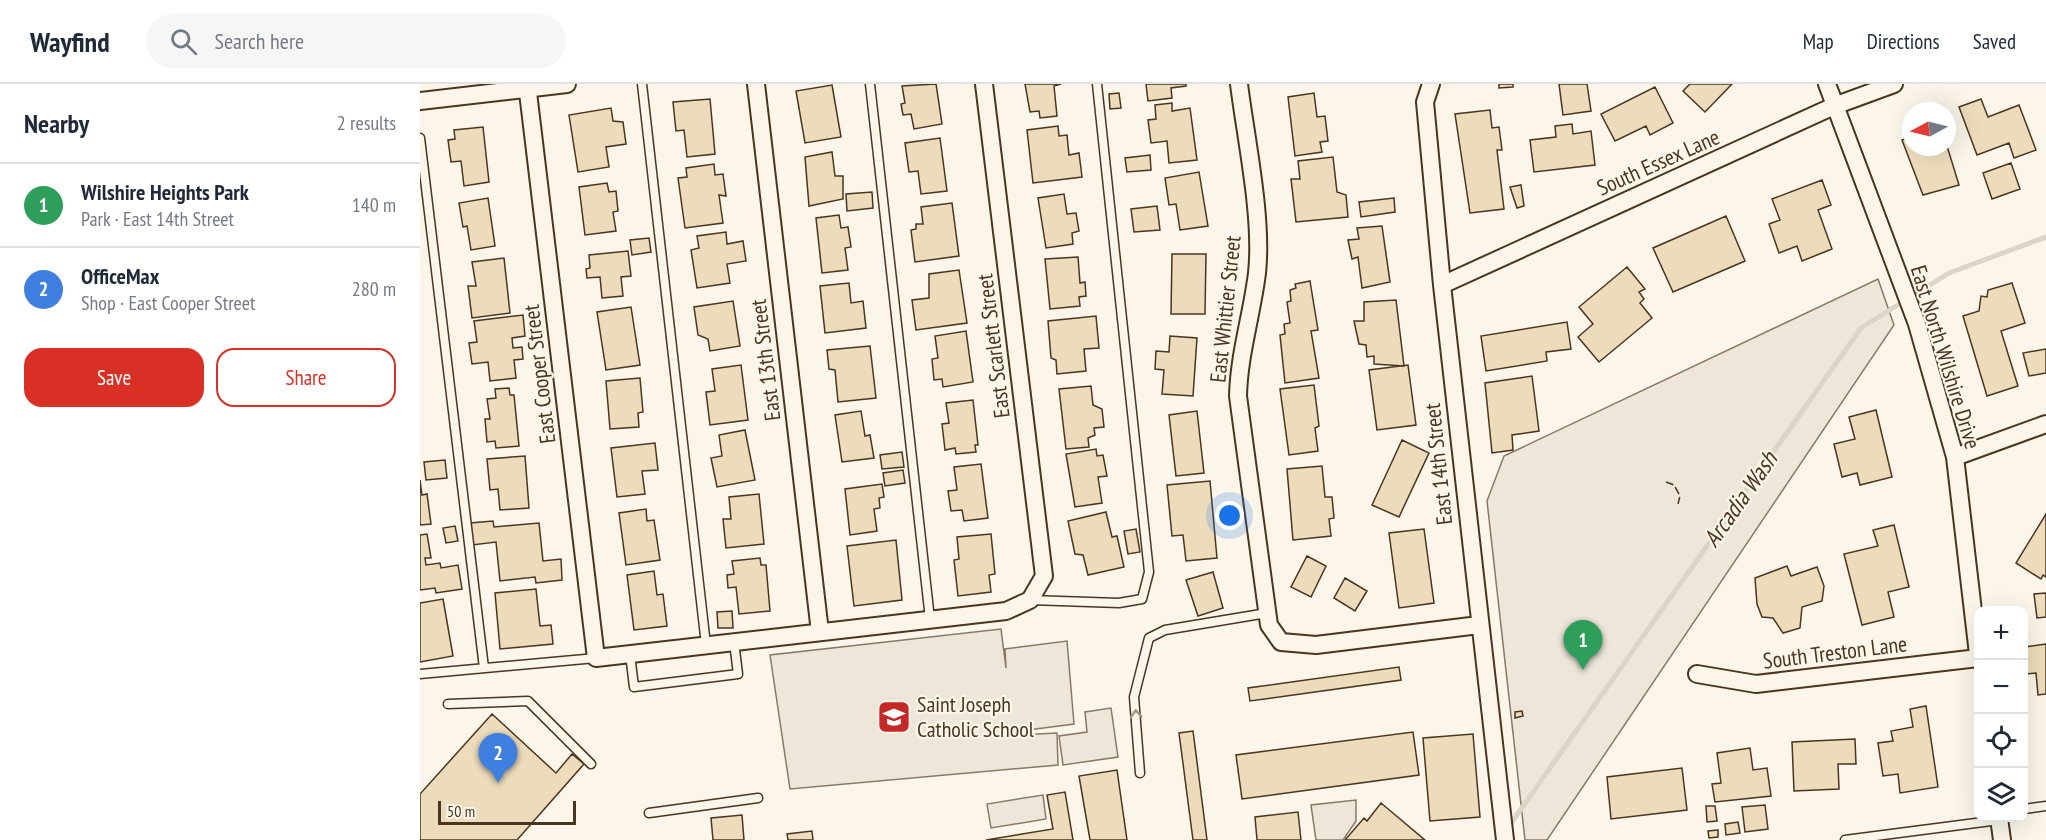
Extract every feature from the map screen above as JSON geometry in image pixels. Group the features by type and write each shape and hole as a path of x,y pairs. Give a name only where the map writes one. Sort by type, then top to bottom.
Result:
{"street":[{"path":"420,101 567,84"},
{"name":"East 13th Street","path":"756,84 820,632"},
{"name":"East Scarlett Street","path":"984,84 1044,576 1030,600"},
{"name":"East Whittier Street","path":"1239,84 1257,229 1257,272 1239,364 1238,396 1269,625 1281,642 1316,645 1479,625"},
{"name":"East 14th Street","path":"1431,84 1425,102 1442,285 1504,840"},
{"name":"East North Wilshire Drive","path":"1827,84 1917,324 1955,457 1974,621"},
{"name":"South Essex Lane","path":"1442,285 1834,106 1894,84"},
{"name":"East Cooper Street","path":"527,87 596,658"},
{"path":"1955,457 2046,424"},
{"path":"596,658 1006,611 1030,600"},
{"name":"South Treston Lane","path":"1697,674 1756,684 1974,657"},
{"path":"1999,822 2002,840"}],"lane":[{"path":"642,84 706,645"},
{"path":"870,84 930,619"},
{"path":"1030,600 1119,603 1142,599 1149,572 1096,84"},
{"path":"420,138 484,668"},
{"path":"1140,772 1134,697 1149,638 1165,630 1267,614"},
{"path":"630,654 634,687 738,674 734,642"},
{"path":"420,674 596,658"},
{"path":"448,704 528,701 591,764"},
{"path":"649,813 758,798"},
{"path":"2028,808 2046,806"},
{"path":"1845,840 1977,822"}],"shaded area":[{"path":"1878,279 1894,325 1547,840 1525,840 1487,501 1504,456"},
{"path":"1001,629 1006,668 1005,649 1067,641 1074,724 1013,732 1014,735 1057,733 1058,765 790,789 770,655"},
{"path":"1111,708 1118,757 1063,765 1059,736 1087,732 1085,712"},
{"path":"1043,795 1046,819 991,828 987,804"},
{"path":"1356,800 1356,821 1343,840 1316,840 1311,805"}],"building":[{"path":"936,84 942,124 914,129 911,114 903,115 901,104 905,103 902,86"},
{"path":"1025,84 1061,84 1054,86 1057,116 1040,118 1039,111 1030,112"},
{"path":"1146,84 1186,84 1186,86 1171,88 1172,98 1148,101"},
{"path":"1499,84 1513,84 1513,87 1499,88"},
{"path":"1559,84 1587,84 1591,111 1563,115"},
{"path":"1690,84 1732,84 1705,112 1683,91"},
{"path":"832,85 841,137 805,143 796,91"},
{"path":"1655,87 1673,123 1650,135 1646,126 1615,141 1601,114"},
{"path":"1119,93 1121,108 1110,109 1109,94"},
{"path":"1314,93 1317,117 1325,116 1328,141 1320,142 1322,152 1295,156 1288,97"},
{"path":"710,99 715,154 687,157 684,130 676,131 673,102"},
{"path":"1981,99 1988,117 2019,105 2036,150 2014,158 2009,143 1977,155 1959,107"},
{"path":"1172,103 1172,111 1190,108 1197,160 1169,163 1167,141 1151,143 1148,120 1156,119 1155,105"},
{"path":"611,108 613,121 623,122 626,144 606,147 609,167 578,172 569,115"},
{"path":"1490,110 1492,128 1499,127 1502,150 1497,150 1504,209 1470,213 1455,114"},
{"path":"1572,124 1573,134 1591,131 1595,165 1534,172 1530,140 1556,137 1555,126"},
{"path":"1058,126 1059,136 1067,135 1069,155 1079,153 1082,177 1033,183 1027,130"},
{"path":"483,127 489,182 464,186 461,161 451,162 448,140 455,139 454,130"},
{"path":"940,138 947,191 921,194 918,171 909,172 905,143"},
{"path":"832,152 835,176 843,176 843,199 809,206 805,157"},
{"path":"1150,155 1151,170 1127,172 1125,158"},
{"path":"1908,156 1950,156 1959,185 1923,195"},
{"path":"1333,157 1337,192 1346,195 1348,217 1296,222 1291,179 1300,179 1298,161"},
{"path":"2011,163 2020,189 1992,199 1983,173"},
{"path":"714,164 715,175 723,174 726,196 719,195 723,223 685,228 678,178 687,177 686,168"},
{"path":"1199,172 1208,226 1180,230 1176,204 1169,205 1165,178"},
{"path":"1822,180 1831,205 1818,210 1832,249 1802,261 1797,246 1779,253 1769,224 1780,220 1772,199"},
{"path":"607,183 609,192 616,191 618,211 613,212 616,231 585,235 579,187"},
{"path":"1521,185 1524,206 1517,208 1510,187"},
{"path":"872,192 873,208 847,211 846,194"},
{"path":"1064,194 1067,214 1076,213 1079,231 1072,233 1073,244 1046,248 1038,198"},
{"path":"488,198 495,246 471,250 467,226 463,227 459,203"},
{"path":"1394,198 1395,212 1361,217 1359,202"},
{"path":"952,203 959,256 915,262 911,230 916,229 916,224 923,224 921,207"},
{"path":"1157,206 1160,230 1134,232 1131,209"},
{"path":"839,215 841,228 848,227 851,247 845,248 848,270 822,273 816,218"},
{"path":"1726,216 1745,261 1673,292 1653,248"},
{"path":"1382,226 1390,282 1362,288 1358,257 1352,259 1348,240 1359,239 1357,228"},
{"path":"726,232 727,244 743,241 746,261 727,264 730,283 697,288 691,250 699,248 697,236"},
{"path":"649,238 651,252 632,255 630,240"},
{"path":"628,251 631,276 621,277 623,296 602,298 600,277 587,278 586,269 590,268 589,255"},
{"path":"1172,254 1206,254 1205,314 1171,314"},
{"path":"1078,257 1080,283 1085,282 1086,296 1079,297 1080,306 1050,309 1045,259"},
{"path":"504,258 510,313 472,318 468,286 476,286 472,262"},
{"path":"1627,267 1645,289 1639,292 1644,299 1640,303 1652,318 1599,362 1578,337 1593,324 1579,307"},
{"path":"959,270 967,323 916,330 912,300 929,298 929,274"},
{"path":"1310,281 1318,330 1311,331 1319,378 1285,383 1280,335 1285,334 1284,324 1290,323 1287,302 1291,301 1290,290 1296,288 1295,284"},
{"path":"849,283 851,303 863,301 866,328 825,333 820,286"},
{"path":"2012,283 2025,323 2001,331 2018,386 1987,396 1963,316 1979,311 1981,296 1987,297 1988,290"},
{"path":"1396,300 1404,366 1374,364 1374,356 1367,357 1366,345 1359,344 1354,321 1364,321 1364,302"},
{"path":"733,301 740,346 710,351 708,339 698,335 694,307"},
{"path":"631,307 640,365 606,370 597,312"},
{"path":"523,315 525,336 512,338 513,348 522,347 523,359 514,360 516,378 490,381 488,362 472,364 469,343 477,342 474,321"},
{"path":"1096,316 1099,348 1084,349 1086,371 1057,374 1056,360 1051,358 1048,321"},
{"path":"1567,322 1571,349 1546,352 1547,361 1486,371 1481,336"},
{"path":"966,331 973,382 943,387 942,379 934,380 932,359 938,358 935,336"},
{"path":"1170,336 1197,338 1193,396 1162,394 1164,370 1155,369 1156,351 1169,352"},
{"path":"870,346 876,398 838,402 835,370 829,369 827,350"},
{"path":"2046,349 2046,373 2029,376 2023,353"},
{"path":"741,365 748,420 710,425 706,392 715,391 712,369"},
{"path":"1408,365 1416,425 1377,430 1369,370"},
{"path":"1532,376 1539,431 1512,435 1513,450 1492,453 1485,383"},
{"path":"640,378 643,412 638,413 639,427 610,429 606,381"},
{"path":"1314,385 1319,426 1315,428 1318,451 1289,455 1280,389"},
{"path":"1091,386 1093,405 1102,409 1104,427 1094,428 1095,435 1088,438 1089,447 1066,449 1059,389"},
{"path":"509,388 510,395 514,395 519,446 496,448 495,441 487,442 485,419 490,419 487,399 496,398 495,389"},
{"path":"973,400 978,445 975,445 976,452 956,454 955,448 945,450 942,424 949,423 946,403"},
{"path":"1876,410 1892,477 1860,485 1857,473 1842,477 1834,444 1855,439 1849,417"},
{"path":"861,411 865,436 870,435 874,458 842,462 835,415"},
{"path":"1197,411 1204,473 1176,476 1169,415"},
{"path":"745,430 755,480 717,487 711,458 722,456 719,435"},
{"path":"1402,440 1429,453 1399,517 1372,505"},
{"path":"655,443 658,470 642,471 645,494 617,497 611,448"},
{"path":"1096,449 1097,456 1103,455 1107,476 1098,477 1102,503 1075,507 1066,454"},
{"path":"902,452 904,467 882,469 880,455"},
{"path":"525,456 529,508 500,510 498,489 490,490 487,459"},
{"path":"445,460 447,478 426,480 424,462"},
{"path":"981,464 988,518 964,521 962,510 951,511 948,491 957,490 954,467"},
{"path":"1322,466 1325,497 1332,497 1334,518 1329,519 1331,536 1293,540 1287,469"},
{"path":"903,470 905,483 885,486 883,473"},
{"path":"420,480 422,495 427,494 431,524 420,525"},
{"path":"1210,481 1217,558 1186,561 1183,535 1172,536 1167,485"},
{"path":"882,484 884,497 879,498 880,508 874,509 877,531 850,535 845,489"},
{"path":"759,494 764,544 726,548 723,519 731,519 729,497"},
{"path":"646,509 647,521 654,520 660,560 626,565 619,513"},
{"path":"1106,512 1112,537 1117,536 1124,567 1088,575 1083,555 1075,554 1068,521"},
{"path":"2046,514 2046,577 2043,575 2041,579 2016,563"},
{"path":"493,521 494,527 539,523 543,561 561,559 562,580 536,583 535,577 500,581 496,542 472,545 470,523"},
{"path":"1894,525 1909,587 1888,592 1894,617 1862,625 1844,554 1878,546 1873,530"},
{"path":"455,526 458,541 446,543 443,528"},
{"path":"1136,529 1140,552 1128,554 1124,531"},
{"path":"1424,529 1434,603 1399,608 1389,533"},
{"path":"427,534 431,558 425,558 426,565 440,563 441,568 458,565 462,589 436,593 435,588 420,590 420,535"},
{"path":"991,534 995,574 989,575 991,592 958,596 954,560 959,559 957,537"},
{"path":"896,540 902,600 854,606 847,546"},
{"path":"1307,556 1326,566 1311,597 1291,587"},
{"path":"760,558 761,565 766,565 770,611 739,614 736,587 728,588 727,575 734,574 732,561"},
{"path":"1787,566 1791,576 1817,567 1824,586 1822,601 1802,607 1800,628 1783,633 1773,618 1762,617 1757,604 1755,578"},
{"path":"654,571 657,595 663,594 667,626 634,630 627,575"},
{"path":"1213,572 1223,608 1198,616 1186,580"},
{"path":"1345,578 1367,591 1355,611 1334,598"},
{"path":"536,589 540,626 551,625 553,644 500,649 495,593"},
{"path":"2046,593 2046,617 2037,618 2034,594"},
{"path":"443,599 453,656 420,662 420,603"},
{"path":"732,611 733,628 718,628 717,612"},
{"path":"2046,644 2046,694 2038,695 2036,673 2028,674 2028,646"},
{"path":"1399,667 1401,680 1250,701 1248,688"},
{"path":"1926,706 1938,787 1900,793 1898,774 1883,776 1878,743 1893,741 1891,731 1913,727 1910,709"},
{"path":"1522,711 1523,716 1515,718 1515,712"},
{"path":"492,714 556,773 572,754 584,764 517,840 420,840 420,794"},
{"path":"1193,731 1207,840 1193,840 1179,733"},
{"path":"1413,732 1419,775 1242,799 1236,755"},
{"path":"1473,734 1480,817 1430,821 1423,738"},
{"path":"1855,739 1856,764 1838,764 1839,789 1794,791 1792,742"},
{"path":"1750,748 1753,770 1767,768 1771,796 1715,802 1712,784 1721,783 1717,753"},
{"path":"1682,768 1687,810 1611,819 1607,777"},
{"path":"1117,770 1127,840 1090,840 1079,776"},
{"path":"1065,792 1073,840 986,840 1053,829 1047,795"},
{"path":"1381,803 1425,840 1345,840 1364,818 1367,821"},
{"path":"1765,805 1768,829 1745,832 1742,807"},
{"path":"1706,806 1715,806 1717,821 1707,822"},
{"path":"1298,812 1301,840 1257,840 1255,817"},
{"path":"742,815 744,840 713,840 711,818"},
{"path":"1738,822 1740,833 1726,835 1725,824"},
{"path":"1718,830 1718,837 1709,838 1708,831"},
{"path":"812,831 813,840 788,840 787,834"}],"waterway":[{"name":"Arcadia Wash","path":"1509,826 1861,328 1949,273 2046,237"}],"fence":[{"path":"1666,482 1674,485 1680,496 1678,504"}],"place":[{"name":"Wilshire Heights Park","path":"1583,670"},
{"name":"Saint Joseph Catholic School","path":"894,717"},
{"name":"OfficeMax","path":"498,783"}]}
